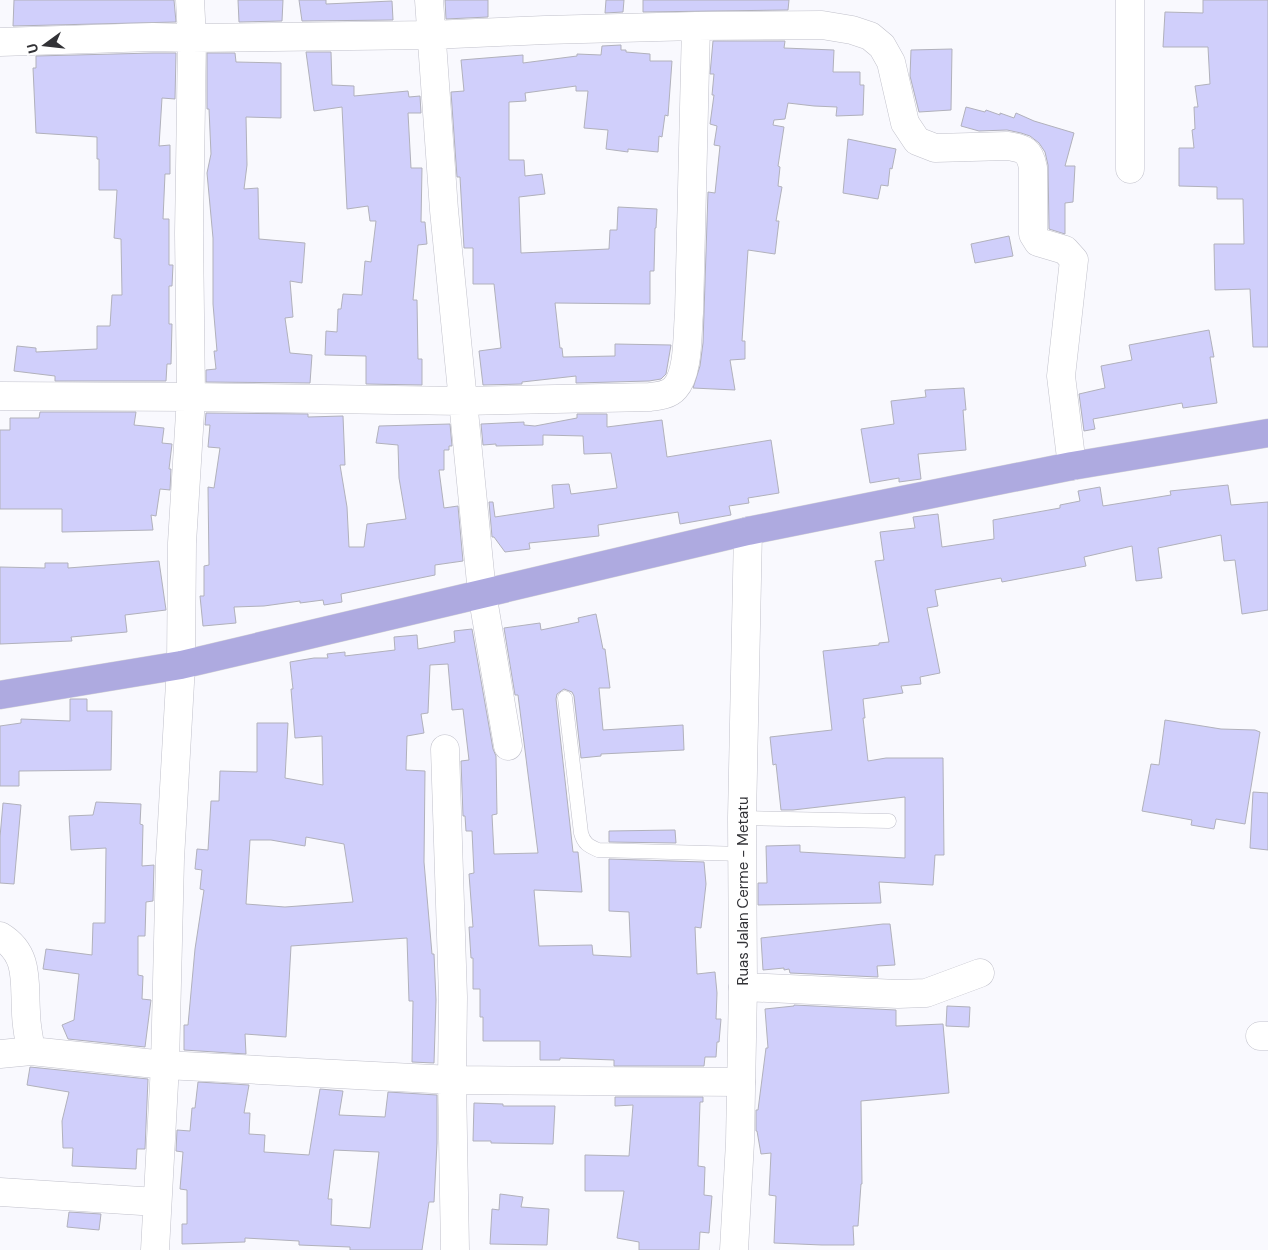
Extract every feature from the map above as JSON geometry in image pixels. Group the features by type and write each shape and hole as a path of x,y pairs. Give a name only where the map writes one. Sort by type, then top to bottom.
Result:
{"highway":[{"path":"0,695 181,665 748,531 1072,466 1268,433"}],"street":[{"path":"156,1250 165,1065 170,859 181,665 182,543 191,397 189,233 192,38 190,0"},
{"path":"429,0 444,210 482,593 508,746"},
{"path":"1130,0 1130,170"},
{"path":"0,42 153,37 431,35 696,26 822,25 852,30 870,36 882,46 890,62 906,123 917,141 935,148 1007,146 1026,151 1031,160 1033,168 1035,239 1038,242 1065,250 1074,260 1061,376 1072,466"},
{"path":"0,396 463,401 650,397 674,390 679,383 686,355 689,313 696,26"},
{"name":"Ruas Jalan Cerme - Metatu","path":"734,1250 740,1142 743,988 742,818 748,531"},
{"path":"444,750 453,997 452,1080 455,1250"},
{"path":"0,936 9,941 18,952 24,967 26,1015 31,1051"},
{"path":"743,988 898,994 926,993 980,973"},
{"path":"0,1054 31,1051 165,1065 452,1080 741,1082"},
{"path":"0,1192 158,1202"}],"lane":[{"path":"566,698 581,833 583,840 588,846 598,850 743,854"},
{"path":"742,818 889,821"}],"building":[{"path":"14,0 174,0 176,22 13,26"},
{"path":"238,0 283,0 282,21 239,22"},
{"path":"299,0 326,0 326,4 392,1 393,20 302,21"},
{"path":"445,0 488,0 488,17 446,19"},
{"path":"606,0 624,0 623,12 605,13"},
{"path":"643,0 789,0 788,10 643,12"},
{"path":"1203,0 1268,0 1268,347 1253,347 1250,289 1215,290 1214,244 1244,244 1243,199 1217,199 1217,187 1179,186 1179,148 1194,148 1192,130 1195,129 1194,107 1198,107 1195,86 1210,84 1208,47 1163,47 1165,12 1203,13"},
{"path":"713,41 785,41 784,48 834,50 833,72 860,72 860,85 864,85 863,115 836,116 837,107 788,103 785,119 774,120 773,125 784,127 778,166 780,167 778,186 782,187 776,221 779,221 775,254 748,250 742,341 745,341 745,359 730,360 735,390 693,388 700,366 703,343 708,192 715,193 720,146 714,145 717,126 710,124 714,95 712,95 714,74 710,74"},
{"path":"621,45 621,50 626,50 626,52 650,54 650,61 672,61 668,116 665,115 662,137 659,136 658,152 628,149 628,152 606,149 608,130 584,128 588,91 576,91 576,86 525,93 526,101 509,102 509,160 524,160 525,176 542,174 545,194 519,197 521,253 609,249 610,230 617,230 618,207 657,209 654,271 650,271 650,304 555,303 560,348 562,348 563,357 615,356 615,344 671,345 666,374 661,379 649,381 576,383 576,376 522,382 522,384 483,385 479,351 501,348 494,284 473,284 473,248 464,248 460,177 457,177 451,92 464,91 461,60 523,55 523,63 577,56 577,54 601,55 602,46"},
{"path":"952,49 951,110 919,112 910,76 911,50"},
{"path":"306,52 331,52 332,85 354,86 354,96 408,91 409,97 420,96 421,113 408,113 411,168 422,168 421,222 425,222 427,244 418,245 413,300 417,300 418,359 422,359 422,385 366,384 366,356 325,355 326,331 337,332 338,309 341,309 343,294 362,295 365,261 371,262 376,221 370,221 368,206 347,209 342,107 314,111"},
{"path":"176,53 175,99 162,98 159,146 170,145 170,174 165,174 163,219 169,219 169,265 173,265 172,286 169,286 169,324 172,324 171,364 167,364 166,381 55,381 55,376 14,371 17,346 36,348 36,352 97,349 97,326 110,326 112,295 122,295 121,239 114,238 117,190 99,190 97,137 36,133 33,68 36,68 36,56"},
{"path":"207,53 235,53 236,62 281,63 281,118 246,117 247,165 244,189 258,188 259,239 305,243 302,283 290,281 293,317 285,318 290,353 312,355 310,383 206,382 206,370 216,369 214,351 217,351 213,304 213,238 207,173 211,154 209,109 207,109"},
{"path":"966,107 985,112 986,110 1000,115 1000,113 1014,118 1016,113 1034,121 1074,133 1065,166 1075,166 1073,202 1065,203 1065,234 1049,229 1048,165 1045,152 1039,143 1030,136 1021,133 1007,130 979,131 961,126"},
{"path":"848,139 896,149 892,169 890,168 888,186 881,185 878,199 843,193"},
{"path":"1009,236 1013,256 975,263 971,244"},
{"path":"1209,330 1214,357 1210,357 1217,403 1183,408 1182,403 1093,419 1095,429 1084,431 1079,394 1105,388 1101,366 1132,360 1129,345"},
{"path":"964,388 966,410 963,410 966,450 918,454 921,479 899,482 899,478 870,483 861,429 894,424 891,401 926,397 925,390"},
{"path":"40,412 136,412 134,425 164,428 162,443 172,444 169,469 171,469 170,490 160,489 156,516 151,515 153,530 62,532 62,509 0,509 0,430 10,430 10,418 39,418"},
{"path":"206,413 308,414 308,417 343,416 345,465 340,465 347,507 349,547 364,547 367,524 406,519 399,478 398,445 376,443 379,426 450,424 452,446 449,446 449,450 444,450 444,470 439,470 444,508 458,506 463,561 435,565 435,575 341,594 342,602 324,605 323,600 300,603 300,601 264,606 234,607 236,623 203,626 200,596 204,596 204,566 209,565 208,487 214,488 220,448 208,447 210,425 205,425"},
{"path":"577,414 607,414 607,427 662,420 667,457 771,440 779,493 748,498 749,503 729,506 731,515 680,524 678,512 598,525 599,536 529,543 530,549 505,552 494,537 492,537 489,502 493,502 495,517 554,508 552,485 569,484 571,494 617,488 611,453 584,454 583,436 543,435 543,445 483,445 481,424 524,422 524,425 535,426 577,418"},
{"path":"1228,485 1231,505 1268,502 1268,610 1242,614 1235,560 1224,561 1221,535 1158,548 1162,578 1136,581 1132,546 1084,557 1086,566 1002,582 1001,578 935,590 938,606 927,608 940,673 920,677 921,684 901,686 903,693 863,699 865,718 863,718 868,761 886,758 943,758 944,855 935,855 933,885 879,882 881,903 758,905 758,883 767,883 766,846 800,845 800,852 905,858 905,797 781,810 776,764 773,765 770,737 832,730 823,651 879,645 879,643 889,642 875,561 884,560 880,532 915,528 913,517 938,514 942,547 994,539 993,520 1060,508 1060,505 1080,501 1078,491 1100,487 1103,506 1171,495 1170,491"},
{"path":"159,561 166,610 125,615 127,632 71,637 72,641 0,644 0,567 45,568 45,563 68,563 68,568"},
{"path":"596,614 603,649 605,649 610,688 599,688 603,730 683,725 684,750 601,754 601,756 581,758 574,696 572,692 564,689 557,694 573,852 578,852 582,892 534,890 539,946 592,945 593,955 631,957 629,912 609,911 609,859 704,862 706,884 701,928 695,927 697,974 715,972 717,993 716,1019 721,1019 716,1057 705,1057 704,1066 614,1066 614,1060 560,1058 560,1060 540,1060 540,1041 483,1041 483,1017 480,1017 480,989 473,989 473,958 471,958 469,927 473,927 469,874 474,873 472,831 466,831 465,816 463,816 461,761 469,760 463,709 452,710 448,664 430,665 428,713 421,714 424,733 407,736 406,770 425,771 424,862 432,954 434,954 436,1000 434,1063 412,1062 413,1001 409,1001 407,938 291,946 286,1037 245,1034 246,1054 184,1050 184,1025 188,1025 195,949 204,890 200,889 202,870 195,869 197,849 208,850 211,801 219,801 220,771 257,772 257,723 288,723 285,778 323,785 322,736 295,738 290,662 328,658 327,654 345,652 345,656 395,650 394,637 417,635 418,649 455,642 454,631 472,629 493,749 496,756 497,814 492,815 494,854 538,853 518,695 515,695 504,628 540,623 541,630 579,622 578,618","holes":["306,837 344,844 353,902 285,907 246,904 250,840 271,840 305,846"]},
{"path":"70,699 87,699 87,711 112,711 111,770 19,771 19,786 0,786 0,726 21,723 21,719 70,721"},
{"path":"1165,720 1221,729 1255,730 1260,732 1245,824 1216,819 1214,829 1191,825 1192,820 1142,811 1151,764 1159,765"},
{"path":"1253,792 1268,793 1268,850 1250,848"},
{"path":"96,802 141,804 140,824 143,825 142,866 154,865 153,901 146,902 145,936 138,936 138,975 143,976 142,999 151,1000 145,1047 68,1039 62,1025 74,1020 79,974 43,969 46,949 92,955 93,923 105,923 106,848 71,850 69,816 93,815"},
{"path":"3,803 21,805 14,884 0,883 0,837"},
{"path":"675,830 676,843 609,842 609,831"},
{"path":"890,924 895,965 877,966 878,977 790,973 789,969 784,970 784,968 763,970 761,938"},
{"path":"794,1005 896,1010 896,1026 943,1024 949,1093 861,1101 862,1184 858,1226 853,1226 854,1245 774,1243 776,1196 769,1195 771,1153 761,1154 756,1131 756,1110 758,1110 766,1048 768,1048 765,1009"},
{"path":"947,1006 970,1007 969,1027 946,1026"},
{"path":"30,1067 148,1079 145,1149 137,1149 136,1169 72,1166 73,1148 63,1148 62,1121 69,1092 27,1085"},
{"path":"198,1082 249,1085 244,1113 250,1113 249,1134 265,1135 264,1152 309,1155 320,1089 343,1091 339,1115 385,1117 388,1092 437,1095 434,1202 429,1202 422,1250 350,1250 350,1247 299,1245 299,1241 245,1238 245,1242 182,1244 182,1224 187,1224 187,1190 180,1189 183,1152 176,1151 177,1130 190,1131 192,1108 195,1108","holes":["334,1150 379,1152 370,1228 331,1225 332,1199 328,1199"]},
{"path":"615,1097 703,1097 703,1102 700,1102 698,1166 705,1167 704,1195 712,1196 709,1233 700,1232 699,1250 639,1250 639,1242 617,1238 624,1191 585,1191 585,1155 629,1156 633,1105 615,1106"},
{"path":"474,1103 503,1104 503,1106 555,1106 553,1144 473,1141"},
{"path":"500,1194 523,1197 521,1207 549,1209 547,1245 490,1244 492,1209 499,1210"},
{"path":"69,1212 101,1214 99,1230 67,1227"}]}
